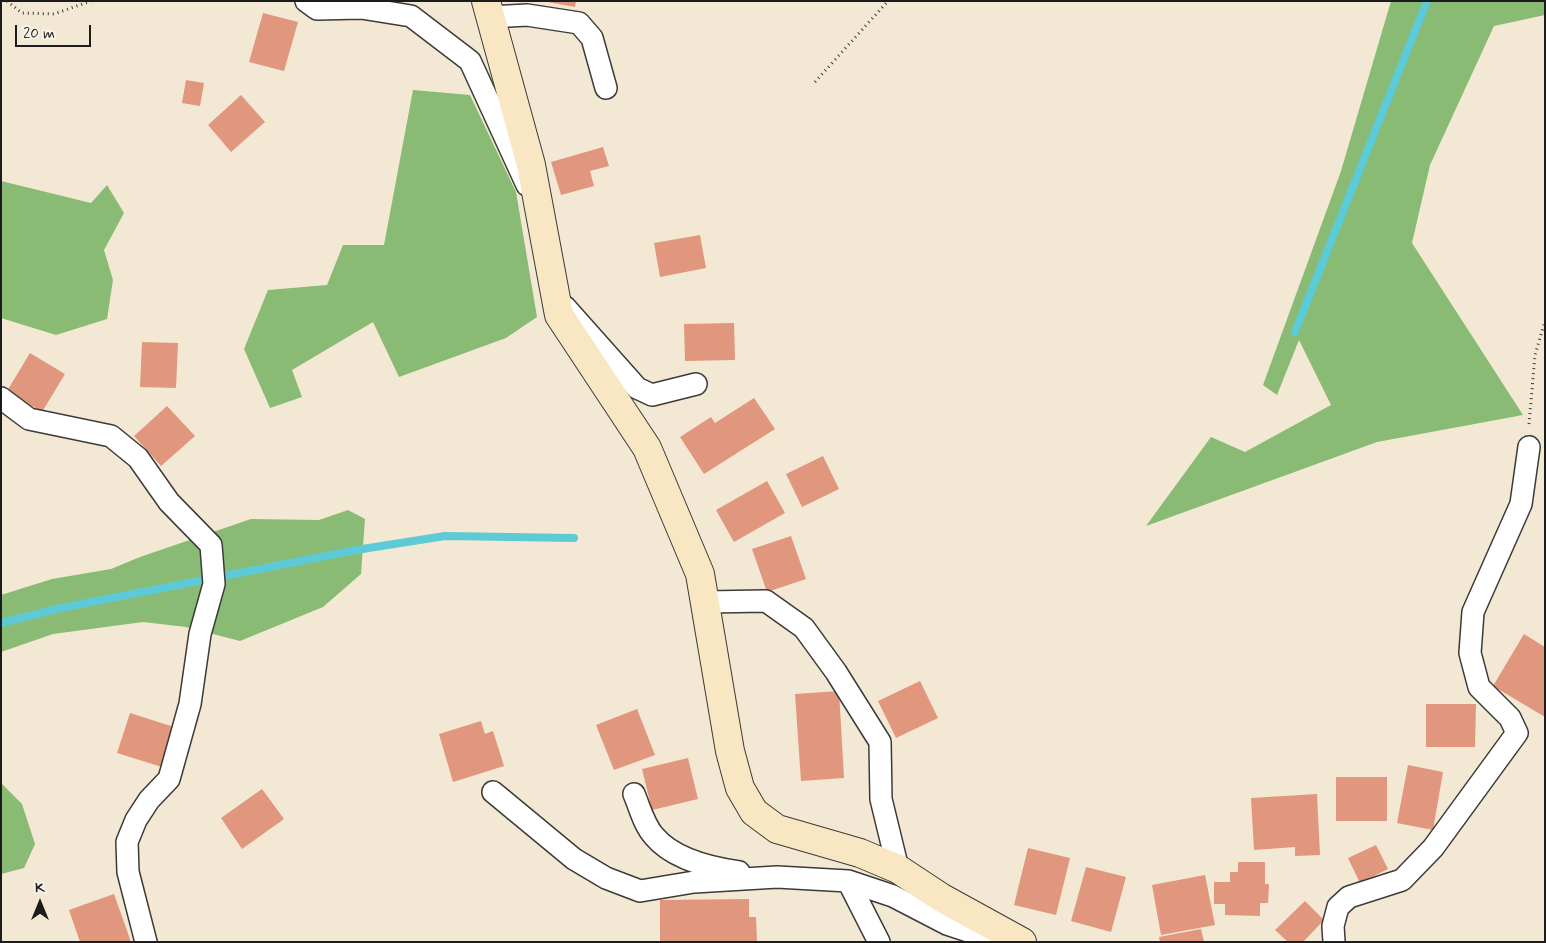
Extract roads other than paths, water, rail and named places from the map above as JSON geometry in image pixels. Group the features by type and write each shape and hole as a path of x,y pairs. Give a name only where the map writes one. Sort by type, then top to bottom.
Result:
{"main road":[{"path":"488,9 531,165 559,315 647,448 700,574 730,751 740,788 754,812 776,829 860,853 898,870 942,898 1020,942"}],"street":[{"path":"306,1 317,8 361,8 411,16 470,61 541,215"},
{"path":"488,9 579,23 592,38 606,88"},
{"path":"555,295 637,388 652,395 696,384"},
{"path":"1,398 29,419 111,436 138,458 170,502 211,545 214,584 200,634 188,713 169,779 149,800 136,820 127,842 128,872 146,942"},
{"path":"1334,942 1333,926 1338,907 1349,897 1402,880 1433,848 1517,733 1510,718 1479,687 1470,653 1473,612 1521,504 1529,447"},
{"path":"706,602 766,601 804,628 831,664 880,742 881,798 898,870"},
{"path":"493,792 574,859 606,878 640,891 694,882 777,877"},
{"path":"634,794 646,824 655,837 675,852 723,870 777,877 848,881 893,896 947,924 989,938 1020,942"},
{"path":"848,881 879,942"}],"waterway":[{"path":"1295,332 1427,1"},
{"path":"1,623 61,608 356,550 445,536 574,538"}]}
